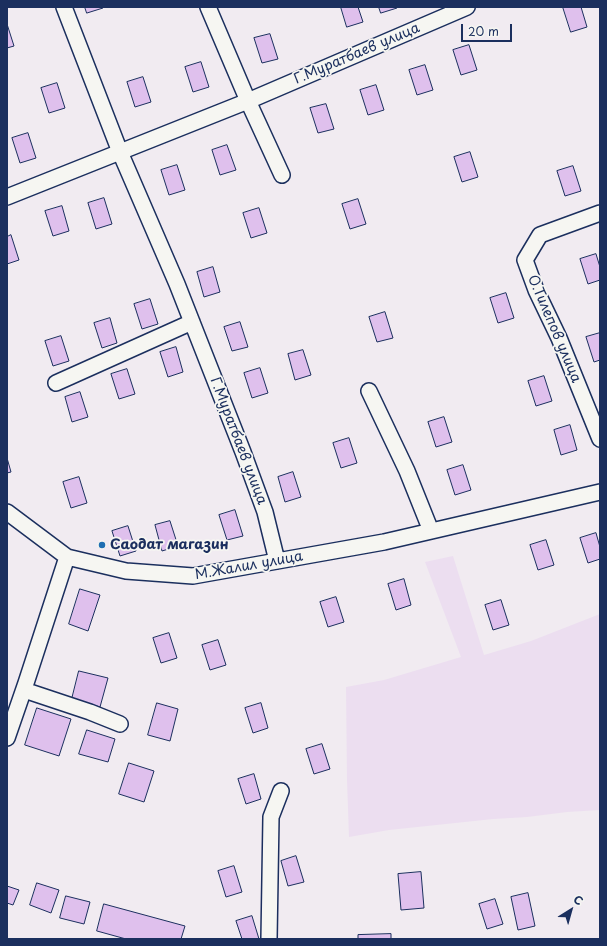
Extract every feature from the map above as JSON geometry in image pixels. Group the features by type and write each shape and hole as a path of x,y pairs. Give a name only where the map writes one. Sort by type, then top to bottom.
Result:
{"street":[{"path":"64,7 120,152"},
{"path":"208,7 248,101 282,175"},
{"name":"Г.Муратбаев улица","path":"7,197 248,101 467,7"},
{"name":"Г.Муратбаев улица","path":"120,152 192,322 243,452 262,506 277,561"},
{"name":"О.Тилепов улица","path":"600,213 540,235 525,260 536,290 559,338 600,439"},
{"path":"56,383 192,322"},
{"path":"369,391 407,471 431,531"},
{"name":"М.Жалил улица","path":"7,512 67,556 126,571 193,576 384,542 600,492"},
{"path":"7,738 67,556"},
{"path":"24,690 90,712 120,724"},
{"path":"269,939 271,817 281,791"}],"shaded area":[{"path":"453,556 484,655 531,641 600,614 600,810 389,830 349,837 346,687 384,680 461,657 425,562"}],"building":[{"path":"85,7 102,7 103,8 87,13"},
{"path":"341,7 358,7 363,22 347,27"},
{"path":"379,7 397,7 397,8 381,13"},
{"path":"563,7 581,7 587,27 571,32"},
{"path":"7,24 14,46 7,48"},
{"path":"270,34 278,59 262,63 254,38"},
{"path":"469,45 477,70 461,75 453,50"},
{"path":"201,62 209,87 193,92 185,67"},
{"path":"425,65 433,90 417,95 409,70"},
{"path":"143,77 151,102 135,107 127,82"},
{"path":"57,83 65,108 49,113 41,88"},
{"path":"376,85 384,110 368,115 360,90"},
{"path":"326,104 334,129 318,133 310,108"},
{"path":"28,133 36,158 20,163 12,138"},
{"path":"227,145 236,170 220,175 212,150"},
{"path":"470,152 478,177 462,182 454,157"},
{"path":"177,165 185,190 169,195 161,170"},
{"path":"573,166 581,191 565,196 557,171"},
{"path":"104,198 112,224 96,229 88,203"},
{"path":"358,199 366,224 350,229 342,204"},
{"path":"62,206 69,231 53,236 45,211"},
{"path":"259,208 267,233 251,238 243,213"},
{"path":"11,235 19,260 7,264 7,237"},
{"path":"596,254 600,267 600,280 588,284 580,259"},
{"path":"213,267 220,292 204,297 197,272"},
{"path":"506,293 514,318 498,323 490,298"},
{"path":"150,299 158,324 142,329 134,304"},
{"path":"385,312 393,338 377,342 369,317"},
{"path":"110,318 117,343 102,348 94,323"},
{"path":"240,322 248,347 232,351 224,327"},
{"path":"600,333 600,360 594,362 586,337"},
{"path":"61,336 69,361 53,366 45,341"},
{"path":"176,347 183,372 168,377 160,352"},
{"path":"303,350 311,375 295,380 288,354"},
{"path":"260,368 268,393 252,398 244,373"},
{"path":"127,369 135,394 119,399 111,374"},
{"path":"544,376 552,401 536,406 528,381"},
{"path":"80,392 88,417 72,422 65,397"},
{"path":"444,417 452,442 436,447 428,422"},
{"path":"570,425 577,450 561,455 554,430"},
{"path":"349,438 357,463 341,468 333,443"},
{"path":"7,458 11,472 7,473"},
{"path":"463,465 471,490 455,495 447,470"},
{"path":"293,472 301,497 285,502 278,477"},
{"path":"79,477 87,503 71,508 63,482"},
{"path":"235,510 243,536 227,540 219,515"},
{"path":"170,521 178,546 162,551 155,525"},
{"path":"128,526 136,551 120,556 112,531"},
{"path":"596,533 600,547 600,559 588,563 580,538"},
{"path":"546,540 554,565 538,570 530,545"},
{"path":"404,579 411,605 396,610 388,584"},
{"path":"80,589 100,595 88,631 69,624"},
{"path":"336,597 344,622 328,627 320,602"},
{"path":"501,600 509,625 493,630 485,605"},
{"path":"169,633 177,658 161,663 153,638"},
{"path":"218,640 226,665 210,670 202,645"},
{"path":"79,671 108,678 100,707 72,699"},
{"path":"157,703 178,709 170,741 148,735"},
{"path":"261,703 268,728 253,733 245,708"},
{"path":"37,708 71,719 59,756 25,745"},
{"path":"87,730 115,739 108,762 79,754"},
{"path":"322,744 330,769 314,774 306,749"},
{"path":"129,763 154,771 144,802 119,794"},
{"path":"254,774 261,799 246,804 238,779"},
{"path":"296,856 304,882 288,886 281,861"},
{"path":"234,866 242,892 226,897 218,871"},
{"path":"421,872 424,908 401,910 398,874"},
{"path":"37,883 59,890 51,913 30,905"},
{"path":"7,886 19,890 13,905 7,903"},
{"path":"528,893 535,926 518,930 511,897"},
{"path":"66,896 90,902 84,924 60,918"},
{"path":"495,899 503,924 487,929 479,904"},
{"path":"104,904 185,926 181,939 126,939 97,931"},
{"path":"252,916 259,939 242,939 236,921"},
{"path":"391,934 391,939 358,939 358,935"}],"place":[{"name":"Саодат магазин","path":"102,545"}]}
